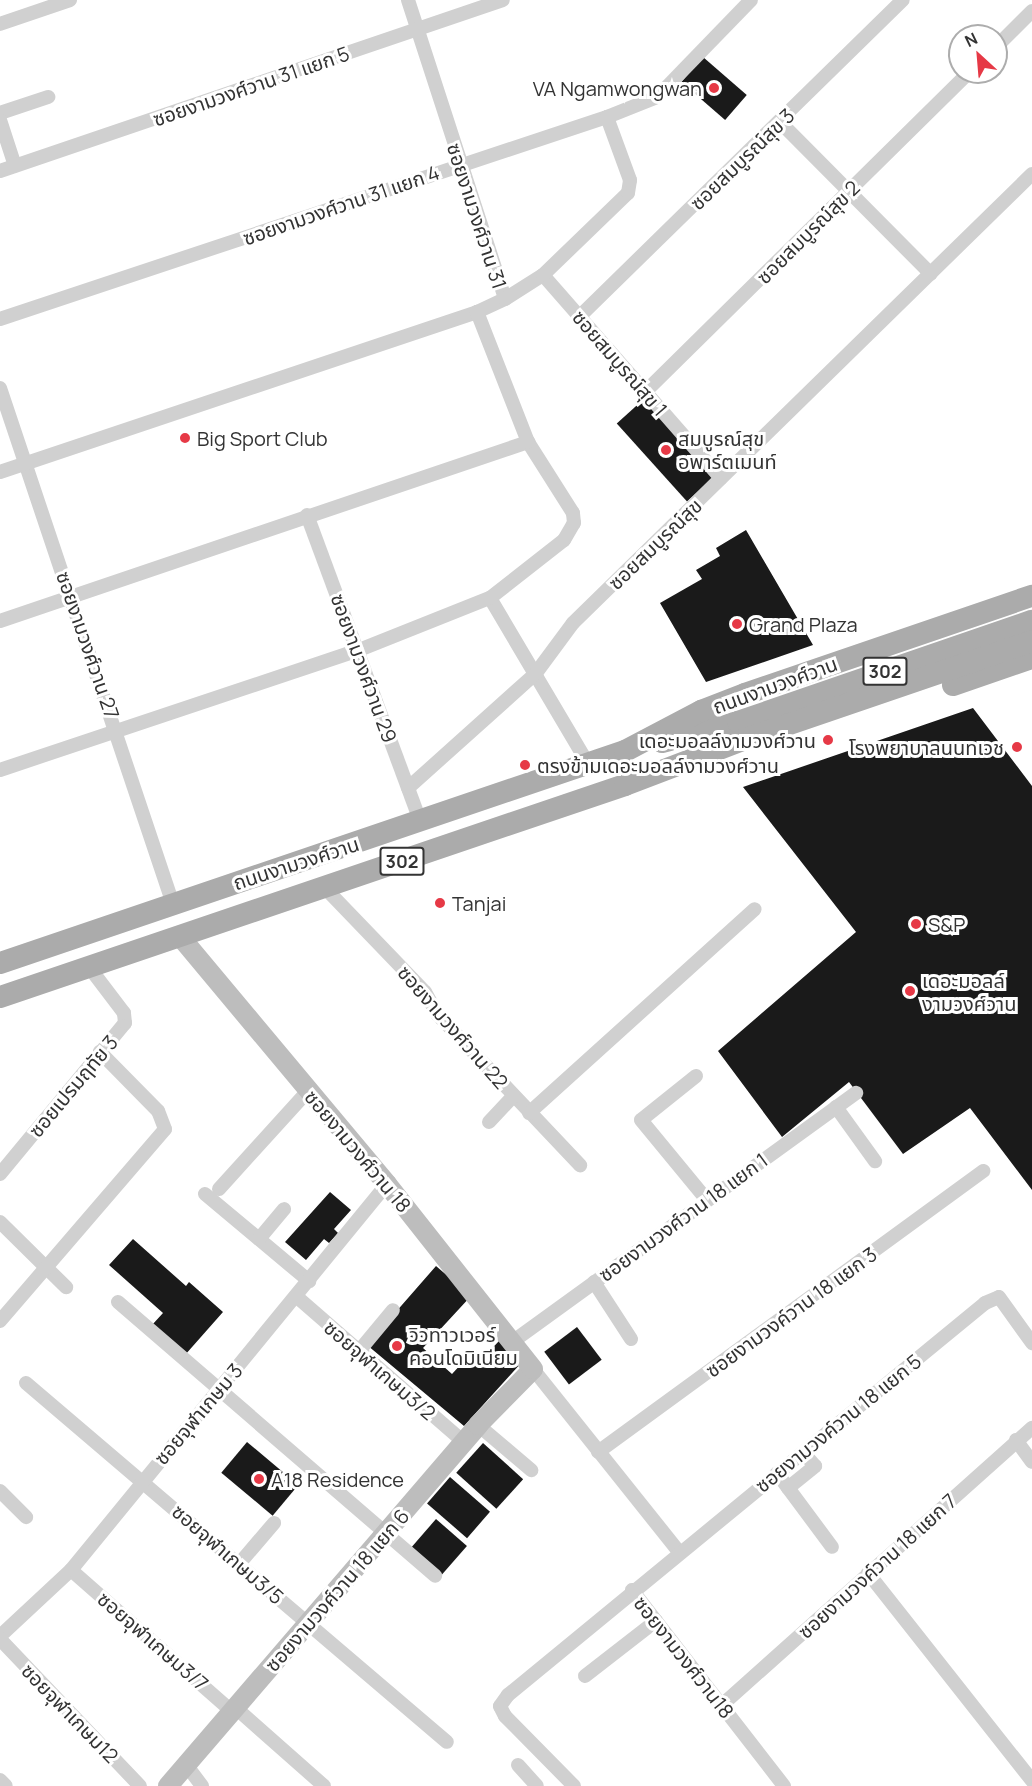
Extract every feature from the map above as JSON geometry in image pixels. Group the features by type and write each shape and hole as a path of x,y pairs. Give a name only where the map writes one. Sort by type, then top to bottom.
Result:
{"main road":[{"name":"ถนนงามวงศ์วาน","path":"0,963 625,751 701,711 745,694 1032,596"},
{"name":"ถนนงามวงศ์วาน","path":"625,785 740,731 1032,621"},
{"name":"ถนนงามวงศ์วาน","path":"625,751 740,731 1032,641"},
{"name":"ถนนงามวงศ์วาน","path":"0,998 625,785 727,761 1032,658"}],"street":[{"path":"0,24 70,0"},
{"name":"ซอยงามวงศ์วาน 31","path":"0,770 359,650 490,598 564,540 574,523 568,501 528,442 477,312 505,299 408,0"},
{"name":"ซอยงามวงศ์วาน 31 แยก 5","path":"0,171 503,0"},
{"name":"ซอยงามวงศ์วาน 31 แยก 4","path":"0,319 607,117 657,97 751,0"},
{"name":"ซอยสมบูรณ์สุข 3","path":"579,316 903,0"},
{"path":"1008,35 1032,11"},
{"name":"ซอยสมบูรณ์สุข 2","path":"645,392 958,84"},
{"path":"0,113 48,97"},
{"path":"505,299 543,274 628,193 630,180 607,117"},
{"path":"0,120 15,166"},
{"path":"780,122 931,274"},
{"name":"ซอยสมบูรณ์สุข","path":"408,788 536,673 573,623 1032,174"},
{"name":"ซอยสมบูรณ์สุข 1","path":"543,274 721,478"},
{"path":"0,472 477,312"},
{"name":"ซอยงามวงศ์วาน 27","path":"0,388 117,731 173,904"},
{"path":"0,621 307,515 528,442"},
{"name":"ซอยงามวงศ์วาน 29","path":"307,515 359,650 420,820"},
{"path":"490,598 588,764"},
{"name":"ซอยงามวงศ์วาน 22","path":"325,888 426,992 438,1015 580,1166"},
{"path":"529,1113 755,909"},
{"name":"ซอยงามวงศ์วาน 18","path":"180,936 387,1184 532,1369"},
{"name":"ซอยเปรมฤทัย 3","path":"0,1174 126,1019 89,967"},
{"path":"0,1321 165,1129 158,1111 100,1052"},
{"path":"696,1076 641,1120 707,1200"},
{"path":"308,1091 212,1191 259,1239 309,1281"},
{"name":"ซอยงามวงศ์วาน 18 แยก 1","path":"512,1342 856,1093"},
{"path":"489,1122 513,1096"},
{"path":"836,1107 875,1161"},
{"name":"ซอยงามวงค์วาน 18 แยก 3","path":"598,1452 983,1171"},
{"name":"ซอยจุฬาเกษม 3","path":"0,1638 71,1570 219,1388 297,1297 387,1184"},
{"path":"259,1239 284,1209"},
{"path":"0,1222 46,1270 66,1287"},
{"path":"594,1282 631,1340"},
{"name":"ซอยจุฬาเกษม3/2","path":"297,1297 464,1442"},
{"name":"ซอยงามวงค์วาน 18 แยก 5","path":"679,1552 985,1303 999,1297 1032,1343"},
{"path":"118,1302 435,1575"},
{"path":"359,1351 393,1310"},
{"path":"532,1369 679,1552"},
{"name":"ซอยงามวงศ์วาน 18 แยก 6","path":"168,1786 236,1711 307,1623 478,1425 532,1369"},
{"name":"ซอยจุฬาเกษม3/5","path":"26,1383 143,1480 447,1742"},
{"path":"478,1425 531,1470"},
{"name":"ซอยงามวงค์วาน 18 แยก 7","path":"722,1704 1032,1428"},
{"path":"1016,1440 1032,1462"},
{"path":"788,1488 815,1466 803,1452"},
{"path":"777,1473 832,1547"},
{"path":"0,1491 26,1517"},
{"path":"239,1564 273,1523"},
{"name":"ซอยงามวงศ์วาน18","path":"679,1552 632,1590 784,1786"},
{"name":"ซอยจุฬาเกษม3/7","path":"71,1570 324,1786"},
{"path":"868,1573 1032,1781"},
{"path":"574,1786 500,1706 508,1695 632,1590"},
{"path":"585,1676 656,1621"},
{"name":"ซอยจุฬาเกษม12","path":"0,1638 140,1786"},
{"path":"518,1765 535,1784 551,1763"},
{"path":"187,1766 202,1786"},
{"path":"0,1780 6,1786"}],"building":[{"name":"VA Ngamwongwan","path":"703,57 747,95 725,120 681,82"},
{"name":"สมบูรณ์สุข อพาร์ตเมนท์","path":"645,398 715,476 687,501 617,423"},
{"name":"Grand Plaza","path":"746,530 813,645 706,682 660,603 702,579 696,570 720,556 716,548"},
{"name":"เดอะมอลล์ งามวงศ์วาน","path":"973,708 1032,786 1032,1190 970,1108 903,1154 849,1082 782,1137 718,1051 856,932 743,787"},
{"path":"330,1192 351,1210 334,1229 338,1233 329,1243 324,1239 306,1260 285,1242"},
{"path":"133,1239 186,1286 189,1282 223,1312 185,1355 152,1325 163,1313 109,1265"},
{"name":"วิวทาวเวอร์ คอนโดมิเนียม","path":"436,1266 471,1296 423,1348 452,1374 475,1349 484,1357 499,1341 522,1362 464,1426 367,1345"},
{"path":"577,1327 602,1360 569,1384 544,1352"},
{"name":"A18 Residence","path":"247,1442 298,1485 273,1516 221,1473"},
{"path":"483,1443 523,1479 496,1509 456,1473"},
{"path":"450,1477 490,1512 467,1538 427,1503"},
{"path":"436,1519 467,1546 440,1577 409,1550"}],"place":[{"name":"VA Ngamwongwan","path":"714,88"},
{"name":"Big Sport Club","path":"185,438"},
{"name":"สมบูรณ์สุข อพาร์ตเมนท์","path":"666,450"},
{"name":"Grand Plaza","path":"737,624"},
{"name":"เดอะมอลล์งามวงศ์วาน","path":"828,740"},
{"name":"โรงพยาบาลนนทเวช","path":"1017,747"},
{"name":"ตรงข้ามเดอะมอลล์งามวงศ์วาน","path":"525,765"},
{"name":"Tanjai","path":"440,903"},
{"name":"S&P","path":"916,924"},
{"name":"เดอะมอลล์ งามวงศ์วาน","path":"910,991"},
{"name":"วิวทาวเวอร์ คอนโดมิเนียม","path":"397,1346"},
{"name":"A18 Residence","path":"259,1479"}]}
